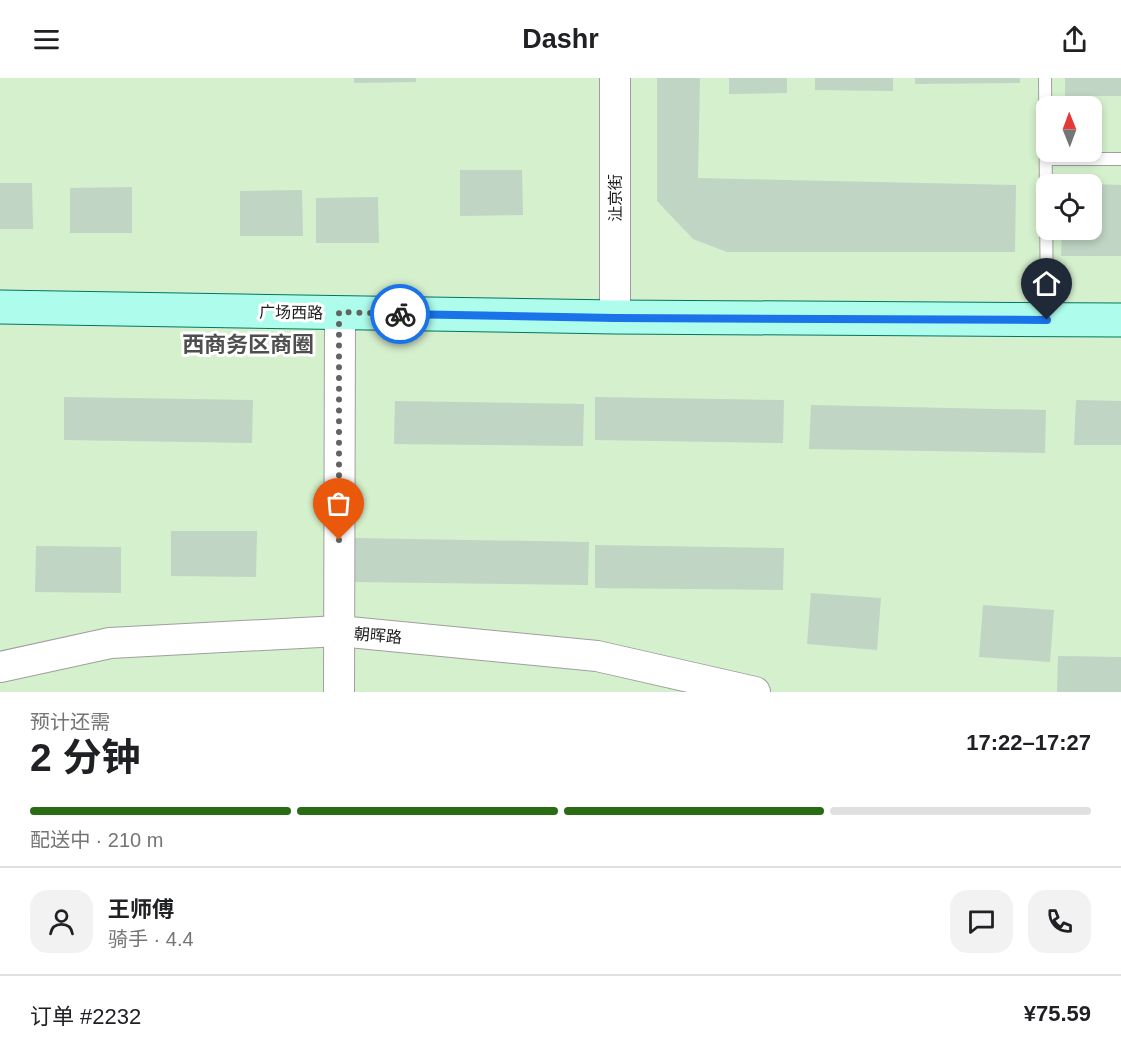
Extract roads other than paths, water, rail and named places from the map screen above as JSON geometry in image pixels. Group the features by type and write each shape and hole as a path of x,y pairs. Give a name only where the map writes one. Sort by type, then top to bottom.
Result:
{"main road":[{"name":"广场西路","path":"0,307 615,318 1121,320"}],"street":[{"name":"沚京街","path":"615,78 615,318"},
{"path":"339,312 339,692"},
{"name":"朝晖路","path":"0,667 110,643 339,632 597,656 754,692"}],"lane":[{"path":"1045,78 1045,96"},
{"path":"1102,159 1121,159"},
{"path":"1046,162 1047,320"}],"district":[{"name":"西商务区商圈","path":"248,344"}]}
